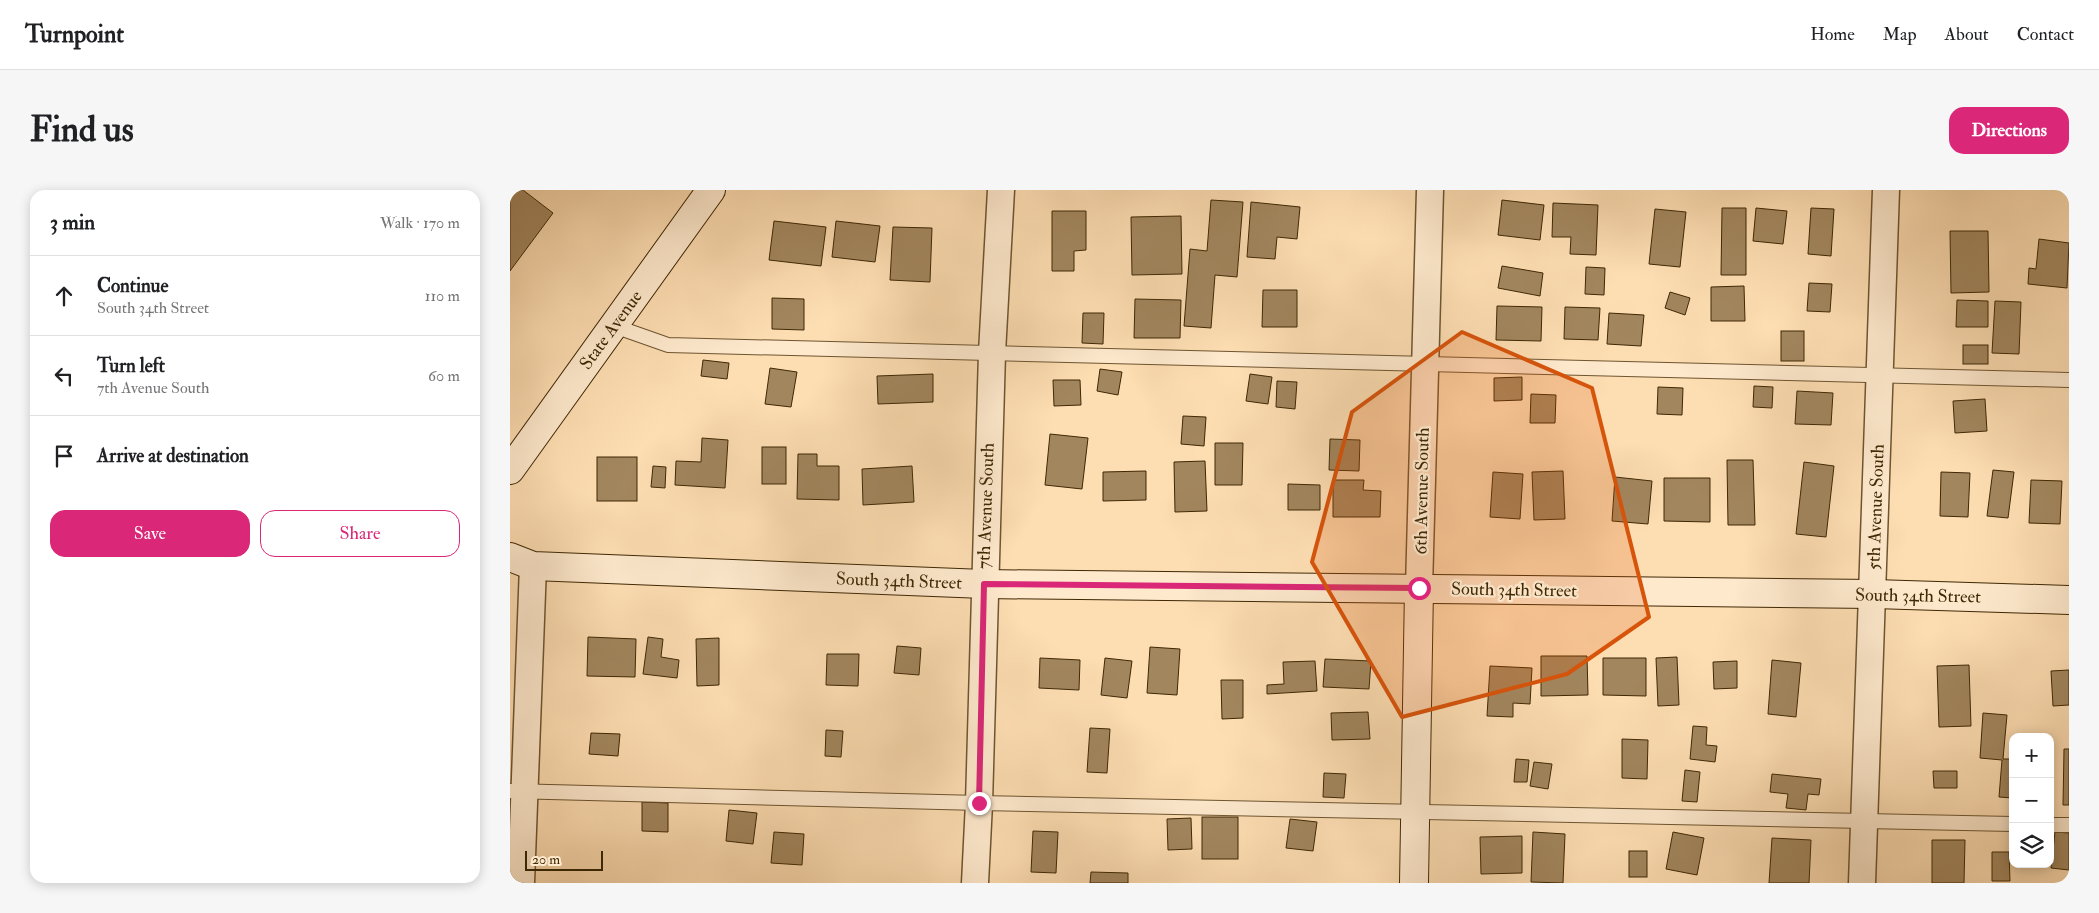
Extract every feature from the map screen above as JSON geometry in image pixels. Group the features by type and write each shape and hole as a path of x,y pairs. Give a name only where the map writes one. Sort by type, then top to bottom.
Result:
{"street":[{"name":"State Avenue","path":"510,470 711,190"},
{"name":"7th Avenue South","path":"975,883 992,353 1001,190"},
{"name":"6th Avenue South","path":"1414,883 1419,588 1430,190"},
{"name":"5th Avenue South","path":"1862,883 1874,594 1886,190"},
{"name":"South 34th Street","path":"521,562 984,584 1874,594 2069,600"},
{"path":"521,562 517,791 521,883"}],"lane":[{"path":"614,326 668,345 2069,380"},
{"path":"517,791 979,803 1415,810 2009,824"},
{"path":"2054,825 2069,825"}],"highlighted area":[{"path":"1462,332 1592,388 1649,617 1567,674 1402,717 1312,562 1352,412"}],"building":[{"path":"510,190 523,190 553,213 510,271"},
{"path":"1211,200 1243,202 1237,277 1215,275 1211,328 1184,326 1190,249 1207,251"},
{"path":"1502,200 1544,205 1540,240 1498,235"},
{"path":"1251,202 1300,207 1297,239 1277,237 1275,259 1247,257"},
{"path":"1553,203 1598,205 1596,255 1570,254 1571,237 1552,237"},
{"path":"1722,208 1746,208 1746,275 1721,275"},
{"path":"1756,208 1787,211 1783,244 1753,241"},
{"path":"1811,208 1834,209 1831,256 1808,254"},
{"path":"1655,209 1686,212 1680,267 1649,264"},
{"path":"1052,211 1086,211 1086,250 1074,251 1074,271 1052,271"},
{"path":"1181,216 1182,274 1132,275 1131,217"},
{"path":"774,221 826,227 821,266 769,260"},
{"path":"836,221 880,226 875,262 832,257"},
{"path":"893,227 932,228 930,282 890,280"},
{"path":"1950,231 1988,231 1989,292 1951,293"},
{"path":"2039,239 2069,243 2067,288 2028,284 2029,268 2036,269"},
{"path":"1502,266 1543,273 1540,296 1498,288"},
{"path":"1586,267 1605,268 1604,295 1585,294"},
{"path":"1809,283 1832,284 1830,312 1807,311"},
{"path":"1744,286 1745,321 1711,321 1711,287"},
{"path":"1263,290 1297,290 1297,327 1262,327"},
{"path":"1670,292 1690,298 1685,315 1665,308"},
{"path":"772,298 804,299 804,330 772,329"},
{"path":"1135,299 1181,300 1180,338 1134,338"},
{"path":"1957,300 1988,301 1988,327 1956,327"},
{"path":"1995,301 2021,302 2019,354 1992,353"},
{"path":"1497,306 1542,307 1541,341 1496,340"},
{"path":"1565,307 1600,308 1598,340 1564,339"},
{"path":"1083,313 1104,313 1103,344 1082,343"},
{"path":"1609,313 1644,315 1641,346 1607,344"},
{"path":"1781,331 1804,331 1804,361 1781,361"},
{"path":"1963,345 1988,345 1988,364 1963,364"},
{"path":"703,360 729,363 727,379 701,376"},
{"path":"770,368 797,372 791,407 765,404"},
{"path":"1100,369 1122,372 1118,395 1097,391"},
{"path":"933,374 933,402 878,404 877,376"},
{"path":"1250,374 1272,377 1268,404 1246,401"},
{"path":"1522,377 1522,400 1494,401 1494,378"},
{"path":"1053,380 1080,380 1081,405 1054,406"},
{"path":"1277,381 1297,382 1295,409 1276,407"},
{"path":"1754,386 1773,387 1772,408 1753,407"},
{"path":"1658,387 1683,388 1682,415 1657,414"},
{"path":"1797,391 1833,393 1831,425 1795,424"},
{"path":"1531,394 1556,395 1555,423 1530,423"},
{"path":"1985,399 1987,431 1955,433 1953,401"},
{"path":"1183,416 1206,417 1204,446 1181,444"},
{"path":"1050,434 1088,438 1082,489 1045,485"},
{"path":"702,438 728,440 725,488 675,485 676,461 701,462"},
{"path":"1330,439 1360,440 1359,471 1329,470"},
{"path":"1215,443 1243,443 1242,485 1215,485"},
{"path":"762,447 786,447 786,484 762,484"},
{"path":"798,454 817,454 817,466 839,466 839,500 797,499"},
{"path":"597,457 637,457 637,501 597,501"},
{"path":"1727,460 1753,460 1755,525 1728,525"},
{"path":"1205,461 1207,511 1175,512 1174,462"},
{"path":"1804,462 1834,466 1826,537 1796,534"},
{"path":"653,466 666,467 665,488 651,487"},
{"path":"912,466 914,502 863,505 862,469"},
{"path":"1993,470 2014,472 2008,518 1987,516"},
{"path":"1146,471 1146,500 1103,501 1103,472"},
{"path":"1563,471 1565,519 1534,520 1532,472"},
{"path":"1493,472 1523,474 1520,519 1490,517"},
{"path":"1941,472 1970,473 1968,517 1940,516"},
{"path":"1615,477 1652,481 1648,524 1612,521"},
{"path":"1664,478 1710,478 1710,522 1664,521"},
{"path":"1333,480 1364,480 1363,490 1381,491 1380,517 1333,517"},
{"path":"2031,480 2062,481 2060,524 2029,523"},
{"path":"1288,484 1320,485 1320,510 1288,510"},
{"path":"588,637 636,639 635,677 587,676"},
{"path":"648,637 663,639 661,657 679,660 677,678 643,674"},
{"path":"719,638 719,685 697,686 696,639"},
{"path":"897,646 921,648 919,675 894,673"},
{"path":"1150,647 1180,649 1177,695 1147,693"},
{"path":"827,654 859,654 858,686 826,685"},
{"path":"1541,656 1587,656 1588,695 1541,696"},
{"path":"1677,657 1679,705 1658,706 1656,658"},
{"path":"1040,658 1080,660 1079,690 1039,688"},
{"path":"1105,658 1132,661 1127,698 1101,695"},
{"path":"1603,658 1646,658 1646,696 1603,695"},
{"path":"1325,659 1371,661 1369,689 1323,687"},
{"path":"1772,660 1801,663 1796,717 1768,714"},
{"path":"1315,661 1317,691 1267,694 1267,685 1284,684 1283,662"},
{"path":"1737,661 1737,688 1714,689 1713,662"},
{"path":"1969,665 1971,726 1939,727 1937,666"},
{"path":"1490,666 1532,668 1530,704 1513,703 1513,717 1487,716"},
{"path":"2069,670 2069,705 2053,706 2051,671"},
{"path":"1221,680 1243,680 1243,718 1222,719"},
{"path":"1368,712 1370,739 1332,740 1331,713"},
{"path":"1983,713 2007,715 2003,759 2009,759 2009,798 1999,797 2002,760 1980,758"},
{"path":"1693,726 1707,727 1706,745 1717,746 1715,762 1690,759"},
{"path":"1090,728 1110,729 1107,773 1087,772"},
{"path":"826,730 843,731 841,757 825,756"},
{"path":"591,733 620,734 618,756 589,754"},
{"path":"1622,739 1648,740 1647,779 1622,778"},
{"path":"2064,749 2069,749 2069,805 2063,805"},
{"path":"1516,759 1529,760 1527,782 1514,782"},
{"path":"1534,762 1552,764 1548,789 1530,786"},
{"path":"1685,770 1700,772 1697,802 1682,801"},
{"path":"1933,771 1957,771 1957,788 1934,788"},
{"path":"1324,773 1346,774 1344,798 1323,797"},
{"path":"1772,774 1821,779 1819,795 1808,794 1806,810 1786,808 1788,794 1770,792"},
{"path":"642,802 668,803 668,832 642,831"},
{"path":"729,810 757,813 753,844 726,841"},
{"path":"1202,817 1238,817 1238,859 1202,859"},
{"path":"1191,818 1192,849 1168,850 1167,819"},
{"path":"1290,819 1317,822 1313,851 1286,848"},
{"path":"1033,831 1058,832 1056,873 1031,872"},
{"path":"774,832 804,834 802,865 771,863"},
{"path":"1533,832 1565,834 1563,883 1531,882"},
{"path":"1673,832 1704,838 1697,875 1666,869"},
{"path":"2055,832 2069,833 2069,870 2051,868 2054,868"},
{"path":"1522,836 1522,873 1481,874 1480,837"},
{"path":"1772,838 1811,840 1809,883 1769,883"},
{"path":"1932,840 1965,840 1964,883 1932,883"},
{"path":"1629,851 1647,851 1647,877 1629,877"},
{"path":"1992,852 2009,852 2010,881 1992,881"},
{"path":"1091,872 1128,873 1128,883 1090,883"}],"route":[{"path":"979,803 984,584 1419,588"}]}
